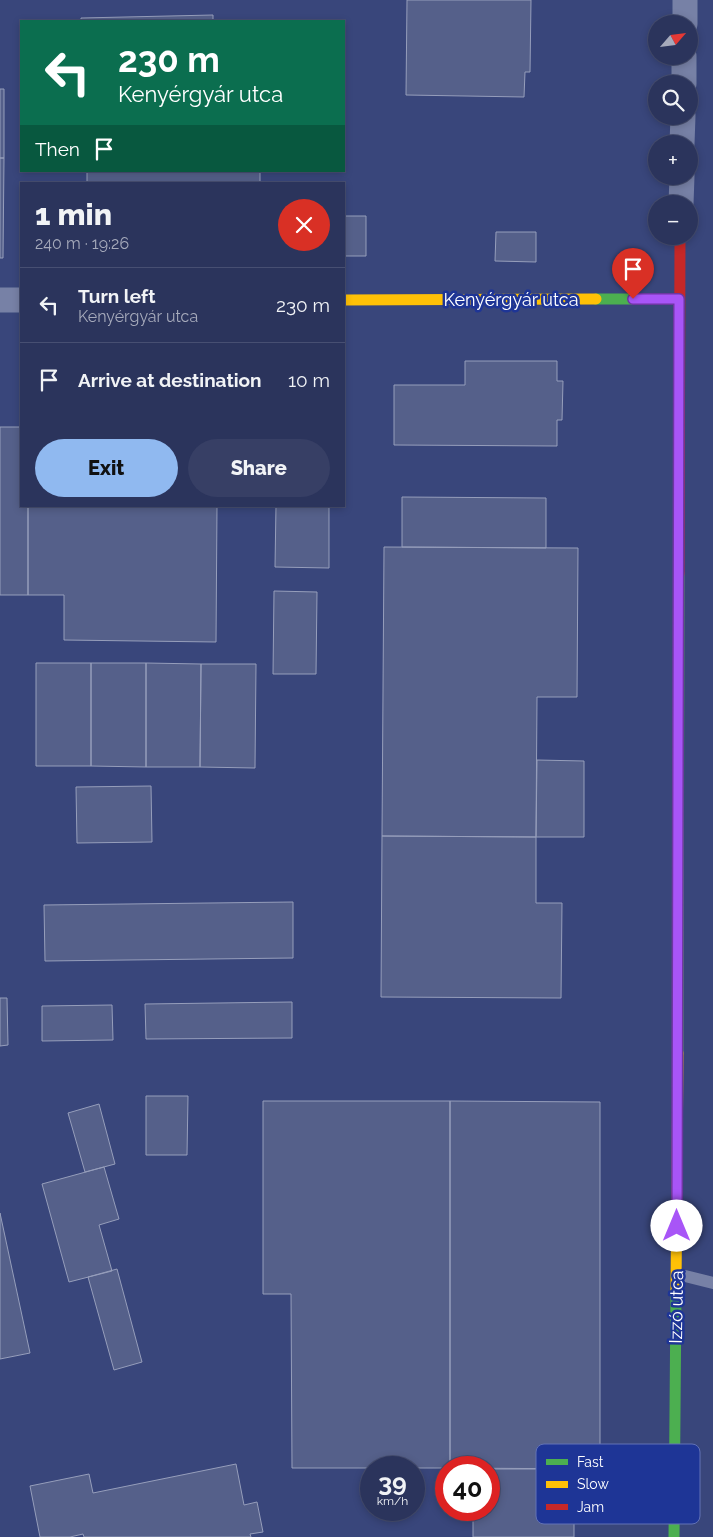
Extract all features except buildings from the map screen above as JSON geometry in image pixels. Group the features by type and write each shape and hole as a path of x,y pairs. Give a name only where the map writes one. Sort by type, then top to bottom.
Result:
{"street":[{"path":"685,15 686,0"},
{"name":"Izzó utca","path":"675,1444 680,245"},
{"name":"Kenyérgyár utca","path":"345,300 679,299"},
{"path":"0,300 20,300"},
{"name":"Izzó utca","path":"674,1524 674,1537"}],"lane":[{"path":"677,1274 713,1283"}],"traffic: fast":[{"path":"596,299 679,299"},
{"path":"678,1053 679,574"},
{"path":"675,1444 676,1290"},
{"path":"674,1524 674,1537"}],"traffic: slow":[{"path":"345,300 596,299"},
{"path":"676,1290 678,1053"}],"traffic: jam":[{"path":"679,574 680,245"}],"route":[{"path":"633,299 679,299 677,1226"}]}
